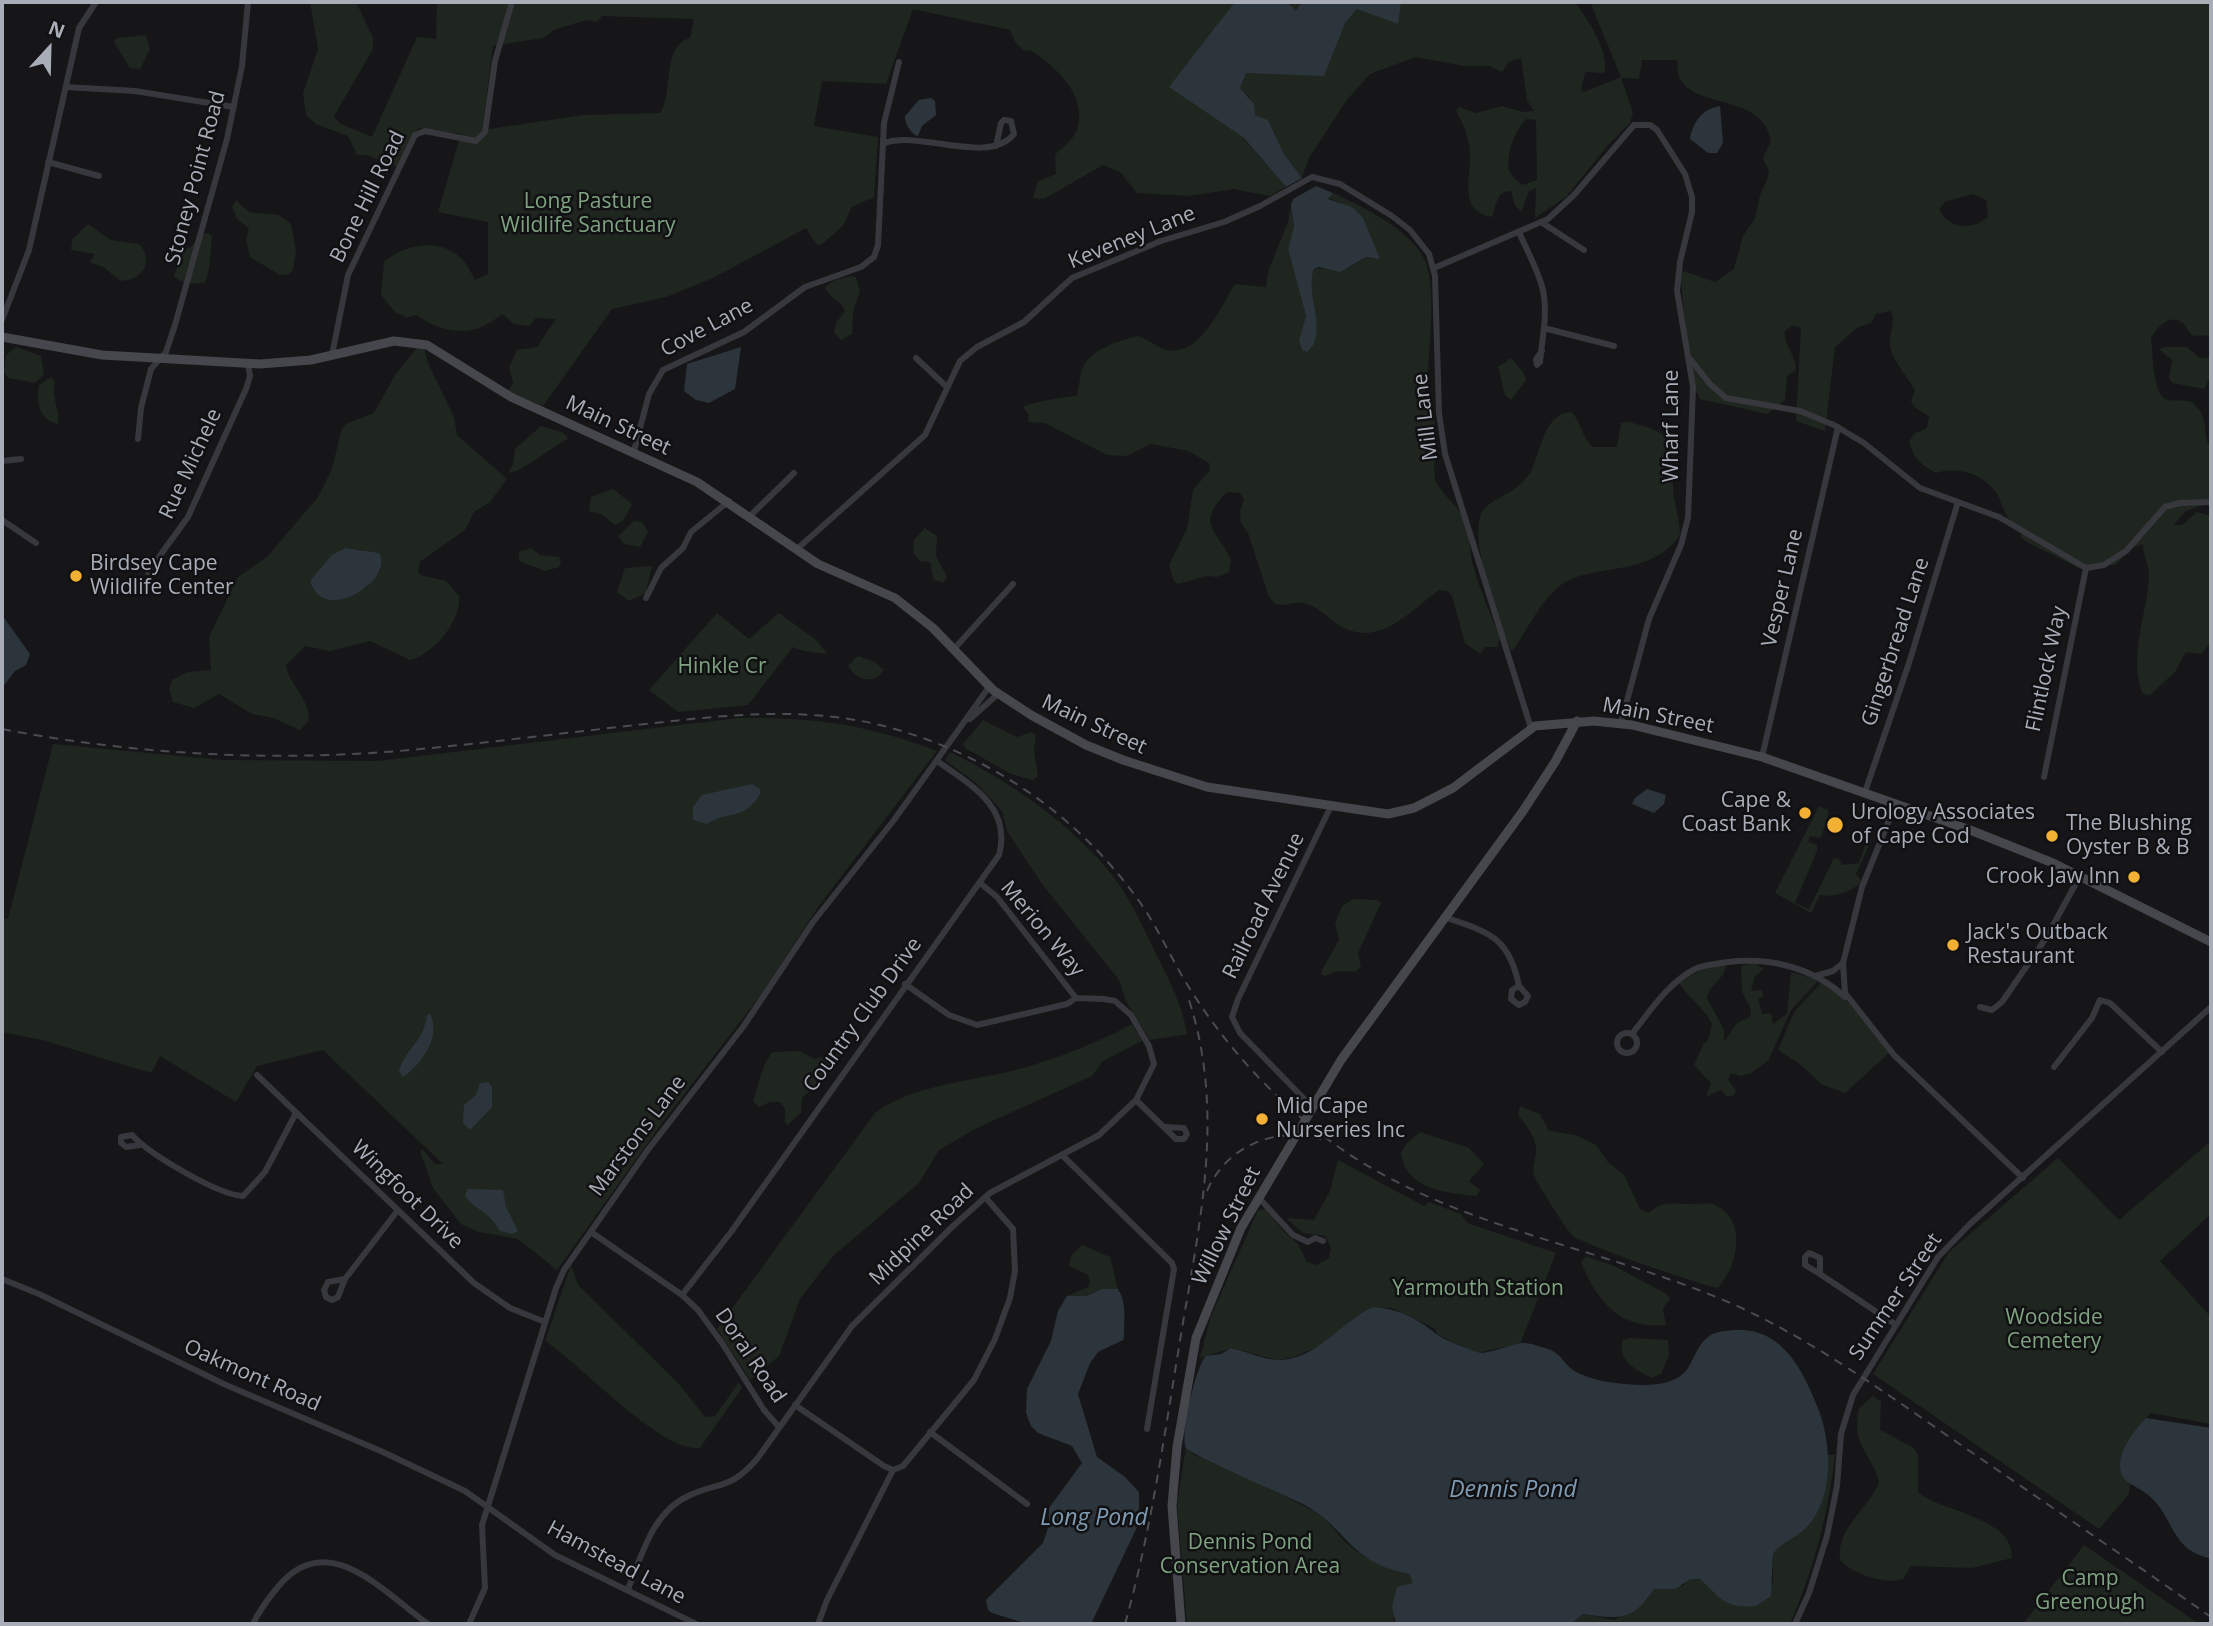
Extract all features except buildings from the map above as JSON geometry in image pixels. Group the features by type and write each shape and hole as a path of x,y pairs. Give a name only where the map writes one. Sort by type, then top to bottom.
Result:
{"main road":[{"name":"Main Street","path":"2,337 69,351 248,364 280,363 332,355 394,341 419,342 440,352 511,397 634,452 729,502 825,568 895,598 915,612 998,694 1086,745 1207,787 1381,814 1414,808 1453,788 1531,728 1577,721 1621,723 1762,757 2012,846 2080,876 2211,942"},
{"name":"Willow Street","path":"1181,1624 1172,1496 1187,1381 1205,1313 1258,1197 1312,1107 1373,1014 1541,784 1577,721"}],"street":[{"path":"2,320 29,250 79,28 96,2"},
{"name":"Stoney Point Road","path":"138,439 144,391 151,369 166,352 175,325 234,107 248,2"},
{"name":"Bone Hill Road","path":"332,355 348,275 415,135 425,131 476,141 485,132 495,61 512,2"},
{"path":"900,62 884,123 885,143 912,141 996,146"},
{"path":"66,87 135,91 234,107"},
{"name":"Wharf Lane","path":"1541,222 1568,202 1634,125 1650,125 1657,130 1680,165 1692,191 1692,212 1680,262 1677,291 1693,387 1686,529 1649,619 1621,723"},
{"name":"Cove Lane","path":"634,452 649,394 663,370 744,332 798,291 861,267 876,252 885,143"},
{"path":"48,162 99,176"},
{"name":"Mill Lane","path":"1295,186 1308,178 1317,177 1340,184 1392,216 1422,243 1434,268 1439,412 1445,454 1531,728"},
{"name":"Keveney Lane","path":"797,549 925,435 956,366 969,353 1024,323 1072,278 1137,250 1224,222 1295,186"},
{"path":"1434,268 1541,222 1551,232 1584,250"},
{"path":"1519,232 1542,288 1542,351"},
{"path":"1544,328 1614,346"},
{"path":"916,358 947,387"},
{"path":"1690,358 1710,384 1730,400 1800,411 1838,427 1864,443 1916,486 1999,517 2086,568 2104,565 2126,551 2165,507 2180,503 2211,502"},
{"name":"Rue Michele","path":"148,572 188,517 249,381 248,364"},
{"path":"1693,387 1710,384"},
{"name":"Vesper Lane","path":"1762,757 1838,427"},
{"path":"2,461 21,459"},
{"path":"750,516 794,473"},
{"path":"646,598 661,568 683,548 691,532 729,502"},
{"name":"Gingerbread Lane","path":"1866,792 1912,656 1958,502"},
{"path":"2,520 36,543"},
{"name":"Flintlock Way","path":"2044,777 2086,568"},
{"path":"953,650 1013,584"},
{"name":"Marstons Lane","path":"469,1624 485,1588 481,1534 488,1505 560,1277 647,1151 743,1027 813,922 937,761 989,687"},
{"name":"Marstons Lane","path":"963,725 998,694"},
{"name":"Country Club Drive","path":"682,1295 731,1232 999,855 1003,841 1001,823 981,794 937,761"},
{"path":"1847,999 1843,963 1865,881 1896,803"},
{"name":"Railroad Avenue","path":"1312,1107 1233,1023 1233,1011 1331,806"},
{"path":"1980,1007 1992,1010 2002,1002 2046,938 2080,876"},
{"name":"Merion Way","path":"980,883 997,897 1076,998"},
{"path":"1444,918 1495,936 1513,961 1519,986"},
{"path":"1632,1034 1666,990 1697,967 1766,961 1815,976 1847,999 1894,1055 2023,1178"},
{"path":"1815,976 1833,971 1843,963"},
{"name":"Midpine Road","path":"628,1589 649,1537 668,1510 692,1494 740,1478 852,1326 985,1197 1108,1129 1136,1100 1154,1064 1141,1030 1131,1015 1115,1001 1076,998 1067,1004 977,1025 959,1020 905,984"},
{"path":"2054,1067 2092,1018 2101,1000 2110,1003 2162,1052"},
{"name":"Summer Street","path":"1795,1624 1809,1593 1827,1536 1848,1408 1859,1383 1943,1251 2211,1007"},
{"name":"Wingfoot Drive","path":"257,1075 481,1288 510,1308 545,1322"},
{"path":"1136,1100 1165,1127"},
{"path":"140,1145 210,1184 243,1196 265,1172 296,1113"},
{"path":"1063,1156 1172,1263 1174,1269 1147,1429"},
{"path":"818,1624 827,1600 893,1470 903,1466 980,1371 1001,1326 1015,1271 1013,1229 985,1197"},
{"path":"1258,1197 1293,1235 1307,1244 1315,1238 1324,1241"},
{"path":"345,1279 398,1210"},
{"name":"Doral Road","path":"591,1232 682,1295 712,1328 764,1410 779,1427"},
{"path":"1820,1275 1896,1325"},
{"name":"Oakmont Road","path":"2,1279 39,1294 286,1412 393,1456 488,1505"},
{"path":"795,1405 893,1470"},
{"path":"930,1432 1027,1504"},
{"name":"Hamstead Lane","path":"488,1505 555,1556 696,1624"},
{"path":"253,1624 288,1575 309,1562 323,1560 340,1563 357,1572 429,1624"}],"green space":[{"name":"Long Pasture Wildlife Sanctuary","path":"310,2 356,2 373,38 373,49 334,116 339,123 372,137 417,37 436,39 437,2 1350,2 1274,36 1225,93 1244,139 1286,187 1270,196 1233,189 1190,196 1137,193 1120,172 1103,165 1044,199 1033,198 1038,181 1056,174 1055,155 1077,130 1078,105 1074,94 1050,64 1030,50 1024,51 1015,42 1010,30 913,9 886,84 822,81 814,126 878,137 874,197 852,207 843,226 821,245 816,244 806,228 713,278 666,297 612,309 543,406 508,391 513,383 509,367 517,350 537,347 556,319 536,318 529,326 514,324 502,314 481,327 449,330 416,315 407,318 395,312 381,295 384,262 402,250 413,247 424,245 446,248 465,263 475,280 488,274 488,222 438,212 461,134 418,128 397,167 367,155 357,155 348,136 316,124 306,115 303,93 318,49","holes":["602,16 694,19 690,38 681,42 671,60 667,94 660,113 584,115 482,130 493,46 543,38 554,30 586,20 597,22"]},
{"path":"1363,2 1575,2 1596,35 1605,63 1605,72 1585,73 1581,90 1584,92 1621,77 1590,2 2211,2 2211,335 2194,336 2183,323 2169,320 2160,326 2151,338 2155,379 2161,394 2167,400 2192,402 2202,415 2206,438 2211,448 2211,502 2186,511 2173,525 2182,525 2197,512 2211,516 2211,642 2201,654 2186,652 2175,672 2150,695 2143,694 2137,666 2149,575 2143,544 2129,549 2116,565 2090,564 2081,569 2020,537 2022,532 2010,520 1993,488 1979,477 1962,471 1936,473 1922,464 1915,457 1909,441 1915,433 1927,428 1929,416 1914,407 1911,401 1915,390 1891,351 1891,311 1876,314 1871,323 1858,327 1835,347 1825,431 1796,421 1801,327 1792,326 1785,331 1796,370 1787,376 1785,400 1767,414 1700,399 1690,378 1680,270 1715,282 1734,269 1743,236 1755,218 1760,195 1767,180 1769,171 1763,158 1771,141 1765,126 1756,115 1687,87 1679,77 1677,60 1642,60 1639,79 1621,78 1633,112 1630,123 1607,146 1567,196 1535,218 1536,188 1529,191 1521,212 1515,205 1511,191 1506,192 1497,200 1492,217 1481,214 1470,201 1469,147 1466,131 1456,111 1459,107 1476,113 1502,106 1523,112 1534,111 1527,100 1521,58 1509,62 1502,72 1489,66 1464,66 1416,57 1370,74 1346,101 1309,158 1302,178 1284,154 1268,120 1255,115 1250,98 1238,86 1226,47 1332,38","holes":["1527,119 1536,120 1537,180 1522,185 1510,172 1508,160 1518,129","1973,194 1986,200 1988,217 1976,224 1962,226 1943,216 1939,209 1945,202"]},
{"path":"146,35 150,49 140,69 130,68 114,42 117,38"},
{"path":"1333,193 1399,230 1420,251 1426,263 1431,290 1431,324 1427,387 1422,403 1435,423 1437,432 1435,479 1466,523 1473,566 1500,638 1497,647 1485,647 1480,654 1465,643 1452,596 1448,591 1439,590 1394,624 1370,633 1344,628 1307,604 1275,604 1269,597 1248,533 1241,523 1240,511 1244,500 1240,493 1227,492 1217,503 1211,519 1215,533 1231,560 1229,572 1217,577 1207,576 1178,584 1174,581 1169,565 1187,529 1193,490 1210,470 1209,463 1188,451 1151,444 1127,456 1107,455 1045,423 1028,422 1029,415 1023,407 1076,396 1086,362 1098,351 1114,343 1138,336 1167,350 1190,346 1208,328 1235,284 1266,287 1268,272 1288,222 1291,205 1294,226 1288,249 1306,316 1299,340 1302,350 1313,297 1309,284 1314,269 1350,267 1366,257 1372,259 1341,203 1328,198"},
{"path":"236,200 249,212 279,215 291,224 296,250 293,270 289,274 280,275 250,257 246,240 249,228 237,219 232,207"},
{"path":"88,224 111,240 139,244 146,257 144,269 140,274 121,281 103,267 90,262 95,254 71,250 72,240"},
{"path":"208,233 212,237 205,282 189,284 177,279 174,276 184,250 191,247 201,234"},
{"path":"856,277 860,291 853,312 852,334 841,340 834,333 836,323 845,311 825,287 835,280"},
{"path":"419,345 424,346 427,361 454,417 457,435 507,479 490,502 474,512 465,530 420,562 420,575 446,581 459,596 459,605 451,625 428,651 410,660 370,641 330,651 305,646 286,665 308,712 309,720 300,730 273,718 252,714 219,694 194,708 173,702 169,689 172,680 188,672 211,670 209,637 238,577 267,557 318,497 332,469 341,431 346,424 374,413 395,375","holes":["360,549 382,561 380,571 365,589 314,591 310,581 330,560"]},
{"path":"16,347 41,356 44,374 35,383 8,378 4,372 6,355"},
{"path":"2187,347 2200,358 2211,358 2211,375 2204,389 2172,383 2169,378 2172,360 2159,349"},
{"path":"1511,358 1526,380 1511,400 1505,395 1498,367"},
{"path":"51,377 55,381 58,424 43,414 38,398 39,385"},
{"path":"1571,412 1593,447 1617,447 1621,423 1627,422 1655,430 1664,436 1672,448 1673,492 1680,535 1666,550 1651,559 1583,575 1555,590 1512,652 1486,579 1478,536 1479,519 1485,508 1515,489 1526,478 1544,435 1554,419"},
{"path":"541,426 564,433 568,439 521,469 508,473 513,464 515,449"},
{"path":"613,489 632,504 623,521 615,525 603,515 589,511 591,497"},
{"path":"634,521 642,522 648,532 640,547 624,544 618,536"},
{"path":"925,528 937,536 936,556 947,577 943,583 933,579 930,562 920,561 913,553 914,540"},
{"path":"531,548 540,555 559,557 559,567 545,571 519,561 519,552"},
{"path":"652,566 646,593 629,601 617,592 625,568"},
{"name":"Hinkle Cr","path":"717,613 749,639 779,613 815,639 827,653 793,647 748,705 678,712 649,690"},
{"path":"858,656 875,662 884,670 875,678 861,678 848,666"},
{"path":"738,718 791,719 839,724 887,734 937,751 818,907 760,996 662,1123 557,1270 518,1239 479,1232 461,1224 433,1188 420,1151 423,1150 435,1164 443,1164 323,1050 257,1066 236,1102 160,1056 151,1073 42,1040 2,1032 2,918 8,919 53,744 223,760 378,761"},
{"path":"983,720 1017,737 1032,732 1036,735 1034,751 1038,776 1033,780 1011,774 965,748 963,744"},
{"path":"950,752 995,776 1040,806 1081,841 1115,879 1142,925 1175,993 1187,1034 1150,1040 1126,1001 1119,980 1042,884 1007,831 1002,811 976,783 945,760"},
{"path":"1819,806 1829,811 1821,838 1810,836 1808,842 1817,845 1817,851 1795,903 1809,909 1834,858 1839,859 1842,865 1859,863 1867,840 1872,839 1855,876 1858,875 1861,882 1842,893 1820,895 1811,913 1775,893"},
{"path":"1353,899 1377,900 1381,903 1358,953 1361,967 1355,972 1338,971 1325,976 1321,974 1322,970 1339,940 1335,923 1342,906"},
{"path":"1755,963 1764,969 1755,976 1751,991 1762,990 1763,997 1758,998 1762,1014 1771,1013 1773,1024 1787,1014 1791,972 1817,982 1791,1010 1768,1061 1751,1073 1741,1076 1731,1073 1728,1079 1736,1091 1733,1096 1726,1096 1721,1090 1706,1097 1711,1083 1694,1065 1708,1040 1712,1024 1679,983 1701,970 1726,965 1723,975 1707,998 1724,1030 1724,1042 1737,1023 1750,1017 1751,1009 1742,992 1741,966"},
{"path":"1821,983 1850,1005 1889,1053 1845,1093 1821,1084 1800,1064 1778,1050 1794,1012"},
{"path":"1132,1024 1142,1041 1103,1061 1092,1076 977,1128 939,1150 919,1183 833,1256 800,1299 779,1356 750,1380 717,1329 875,1113 890,1103 926,1089 1023,1068 1051,1059"},
{"path":"800,1051 814,1059 838,1053 840,1056 828,1073 802,1098 801,1112 788,1125 785,1123 785,1109 780,1102 770,1102 759,1107 753,1101 763,1069 773,1052"},
{"path":"1520,1106 1540,1114 1549,1131 1575,1135 1596,1145 1608,1162 1624,1175 1640,1209 1649,1213 1663,1204 1706,1203 1724,1210 1735,1230 1736,1243 1731,1267 1718,1288 1644,1265 1573,1236 1535,1178 1535,1142 1518,1115"},
{"path":"1420,1132 1469,1148 1484,1164 1469,1181 1480,1190 1477,1196 1441,1191 1410,1175 1401,1153 1406,1144"},
{"name":"Woodside Cemetery","path":"2211,1141 2211,1214 2160,1261 2211,1317 2211,1424 2151,1413 2133,1433 2129,1494 2099,1529 1873,1374 1949,1252 2058,1158 2119,1220"},
{"name":"Yarmouth Station","path":"1338,1160 1424,1206 1429,1202 1461,1214 1467,1223 1556,1253 1520,1344 1477,1353 1438,1335 1434,1328 1392,1308 1373,1307 1354,1318 1322,1345 1294,1357 1277,1360 1232,1348 1200,1358 1211,1316 1258,1210 1266,1209 1283,1231 1298,1244 1307,1262 1317,1265 1329,1258 1331,1248 1325,1236 1303,1233 1286,1218 1314,1220 1330,1191"},
{"path":"1082,1245 1110,1257 1118,1289 1102,1289 1082,1297 1067,1296 1088,1287 1090,1282 1088,1275 1069,1266 1071,1256"},
{"path":"1586,1256 1614,1266 1665,1293 1670,1298 1663,1309 1666,1325 1636,1323 1613,1310 1603,1301 1587,1276 1581,1262"},
{"path":"571,1265 578,1285 679,1384 705,1417 715,1416 739,1382 742,1388 700,1448 683,1446 643,1422 545,1341"},
{"path":"1623,1340 1668,1340 1669,1355 1661,1374 1652,1378 1629,1364 1622,1353 1622,1347"},
{"path":"1873,1396 1881,1402 1880,1430 1914,1448 1918,1455 1918,1492 2002,1533 2010,1544 2012,1558 1972,1568 1911,1566 1903,1579 1888,1581 1861,1574 1840,1560 1840,1548 1848,1528 1879,1482 1857,1432 1859,1408"},
{"name":"Dennis Pond Conservation Area","path":"1186,1447 1194,1455 1221,1464 1314,1511 1363,1555 1385,1567 1409,1574 1413,1583 1393,1619 1396,1624 1187,1624 1177,1504"},
{"path":"1827,1455 1835,1455 1824,1520 1813,1562 1790,1624 1571,1624 1583,1614 1614,1620 1646,1601 1654,1589 1682,1586 1691,1579 1773,1585 1773,1554 1782,1544 1808,1526 1819,1508 1825,1487"},
{"name":"Camp Greenough","path":"2084,1545 2199,1624 2023,1624"}],"water":[{"path":"1235,2 1287,2 1296,11 1302,2 1401,2 1398,24 1357,9 1345,23 1324,76 1246,73 1240,88 1254,104 1255,115 1268,120 1284,154 1302,178 1286,187 1243,137 1169,87"},
{"path":"931,98 935,101 936,115 922,126 918,136 907,125 905,116 919,100"},
{"path":"1720,106 1723,143 1717,153 1708,153 1690,139 1691,133 1703,113"},
{"path":"1316,186 1333,193 1328,199 1352,207 1363,218 1380,259 1366,257 1340,272 1319,267 1314,269 1312,290 1317,324 1313,344 1307,352 1302,350 1299,340 1306,316 1288,249 1294,226 1291,205 1293,199"},
{"path":"741,347 735,389 709,403 696,400 684,391 687,364"},
{"path":"345,548 379,553 381,564 377,575 356,594 329,600 317,594 310,581 332,555"},
{"path":"2,615 30,654 26,665 15,671 2,688"},
{"path":"752,784 760,789 760,794 742,812 707,824 693,820 693,807 702,795"},
{"path":"1647,789 1666,795 1664,804 1654,813 1632,804 1635,798"},
{"path":"430,1014 433,1031 428,1049 423,1058 403,1077 399,1071 402,1063 422,1033 427,1015"},
{"path":"488,1082 492,1087 492,1107 470,1130 463,1123 464,1105 476,1095 480,1083"},
{"path":"468,1189 503,1190 506,1207 518,1231 512,1234 500,1231 491,1218 468,1200 465,1195"},
{"name":"Long Pond","path":"1102,1289 1118,1289 1121,1294 1124,1336 1123,1340 1098,1352 1090,1363 1078,1394 1097,1457 1125,1477 1139,1492 1139,1523 1091,1624 1028,1624 992,1613 988,1610 986,1600 1043,1543 1049,1525 1049,1508 1082,1463 1072,1446 1038,1433 1031,1426 1026,1413 1027,1389 1051,1341 1058,1311 1067,1296 1086,1296"},
{"name":"Dennis Pond","path":"1373,1307 1409,1316 1442,1337 1477,1352 1531,1344 1555,1352 1573,1370 1590,1378 1628,1384 1651,1385 1681,1375 1702,1343 1717,1332 1750,1331 1765,1335 1777,1343 1797,1364 1817,1406 1826,1436 1828,1469 1822,1502 1815,1516 1806,1528 1773,1554 1771,1596 1756,1606 1737,1606 1724,1601 1700,1579 1691,1579 1675,1589 1654,1589 1639,1608 1624,1616 1583,1614 1571,1624 1396,1624 1392,1607 1397,1587 1413,1583 1409,1574 1373,1561 1360,1553 1317,1512 1191,1452 1186,1448 1185,1441 1194,1386 1206,1356 1221,1354 1231,1348 1273,1360 1293,1358 1317,1347"},
{"path":"2146,1418 2211,1428 2211,1559 2185,1547 2157,1504 2122,1475 2120,1465 2125,1446"}],"railway":[{"path":"2,729 162,751 269,756 323,755 377,753 705,718 795,714 884,726 959,752 1027,791 1087,841 1139,901 1190,989 1232,1047 1263,1082 1298,1115 1363,1163 1413,1190 1465,1212 1682,1284 1735,1305 1794,1335 1879,1388 2211,1617"},
{"path":"1125,1624 1155,1489 1205,1175 1206,1086 1200,1042 1188,997"},
{"path":"1207,1191 1227,1162 1255,1143 1288,1135 1323,1140"}],"place":[{"name":"Birdsey Cape Wildlife Center","path":"76,576"},
{"name":"Cape & Coast Bank","path":"1805,813"},
{"name":"Urology Associates of Cape Cod","path":"1835,825"},
{"name":"The Blushing Oyster B & B","path":"2052,836"},
{"name":"Crook Jaw Inn","path":"2134,877"},
{"name":"Jack's Outback Restaurant","path":"1953,945"},
{"name":"Mid Cape Nurseries Inc","path":"1262,1119"}]}
